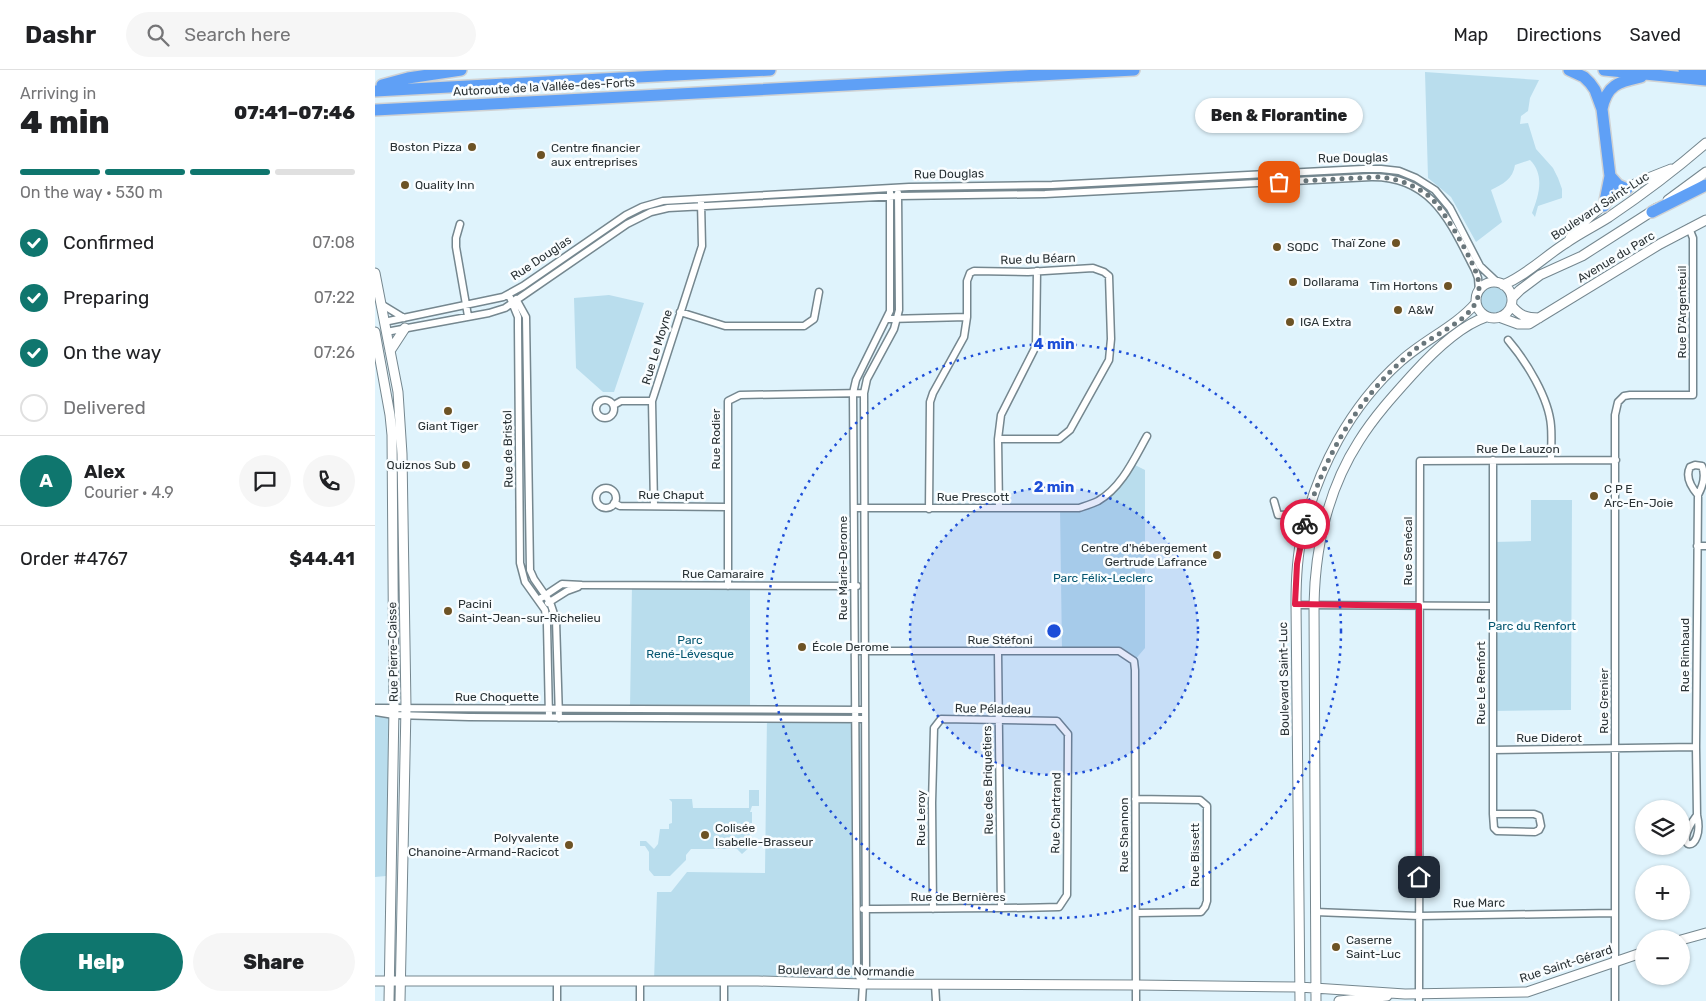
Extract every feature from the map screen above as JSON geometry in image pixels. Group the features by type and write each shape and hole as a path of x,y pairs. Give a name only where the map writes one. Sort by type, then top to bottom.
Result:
{"highway":[{"path":"375,86 408,78 461,70"},
{"name":"Autoroute de la Vallée-des-Forts","path":"375,91 770,70"},
{"name":"Autoroute de la Vallée-des-Forts","path":"375,111 1134,70"},
{"path":"1569,70 1590,83 1595,90 1602,109 1610,176 1605,206"},
{"path":"1604,70 1706,80"},
{"path":"1684,70 1706,71"},
{"path":"1602,109 1605,96 1613,87 1621,82 1649,75"},
{"path":"1610,176 1616,183 1627,189"},
{"path":"1652,212 1706,185"}],"street":[{"name":"Boulevard Saint-Luc","path":"1500,284 1521,275 1567,242 1610,216 1679,167 1706,142"},
{"path":"1567,242 1577,228 1627,189 1649,178 1679,167"},
{"name":"Rue Douglas","path":"380,323 497,300 511,293 621,218 637,209 663,201 890,188 1052,185 1350,169 1388,169 1414,177 1431,187 1450,208 1480,266 1500,284"},
{"path":"1316,1001 1313,605 1317,555 1327,511 1352,453 1378,414 1426,359 1470,324 1486,317 1499,317 1505,314 1519,290 1540,274 1582,256 1652,212 1706,172"},
{"name":"Rue Douglas","path":"375,334 497,311 515,302 620,228 639,217 663,209 890,196 1045,194 1371,177 1388,178 1415,187 1439,206 1477,274 1479,291"},
{"name":"Rue Marie-Derome","path":"863,984 857,972 853,393 856,380 891,311 890,188"},
{"name":"Rue Marie-Derome","path":"862,1001 863,984 867,972 864,393 867,378 898,318 898,188"},
{"name":"Rue Le Moyne","path":"654,506 652,401 702,246 701,198"},
{"name":"Avenue du Parc","path":"1499,317 1522,325 1529,324 1660,244 1706,220"},
{"path":"460,224 456,238 456,248 468,316"},
{"name":"Rue D'Argenteuil","path":"1618,402 1624,396 1630,395 1693,395 1693,238 1689,228"},
{"name":"Rue du Béarn","path":"929,508 930,402 933,393 964,337 967,317 967,281 970,273 974,271 1037,271 1093,268 1105,272 1109,276 1111,339 1109,360 1070,430 1059,439 998,439"},
{"path":"999,508 998,439 1001,414 1036,346 1037,271"},
{"name":"Rue Pierre-Caisse","path":"375,273 381,304 380,323 386,332 398,392 402,454 406,711 400,1001"},
{"path":"1486,317 1479,310 1476,303 1479,291 1487,285 1500,284 1509,290 1518,314 1524,317 1539,318"},
{"path":"680,312 725,326 804,326 814,319 819,292"},
{"name":"Rue de Bristol","path":"511,293 526,317 530,570 534,579 546,594 556,620 558,635 559,718"},
{"name":"Rue de Bristol","path":"515,302 518,327 520,563 521,573 525,582 545,610 549,717"},
{"name":"Boulevard Saint-Luc","path":"1300,1001 1295,604 1297,564 1301,536 1316,487 1335,446 1351,419 1374,388 1412,352 1460,319 1476,303"},
{"path":"381,304 404,318"},
{"path":"888,319 967,317"},
{"path":"390,351 405,328"},
{"name":"Rue Pierre-Caisse","path":"375,334 392,435 394,711 389,1001"},
{"path":"1508,340 1519,353 1544,396 1551,424 1551,460"},
{"name":"Rue Rodier","path":"728,586 728,401 740,395 864,393"},
{"path":"614,405 621,401 652,401"},
{"name":"Rue de Bristol","path":"519,402 528,403"},
{"name":"Rue Grenier","path":"1615,1001 1615,416 1618,402"},
{"name":"Rue Prescott","path":"854,508 1079,508 1097,501 1112,490 1123,476 1147,436"},
{"name":"Rue De Lauzon","path":"1420,460 1615,460"},
{"name":"Rue Senécal","path":"1419,997 1420,460"},
{"name":"Rue Le Renfort","path":"1493,460 1492,606 1493,814 1494,828 1497,832 1535,832 1541,826 1539,816 1534,814 1493,814"},
{"name":"Rue Rimbaud","path":"1698,494 1697,815 1704,824 1705,830"},
{"name":"Rue de Bristol","path":"520,496 528,495"},
{"path":"1274,501 1278,515 1307,514"},
{"name":"Rue Chaput","path":"614,503 620,506 727,507"},
{"path":"1697,546 1706,546"},
{"name":"Rue Camaraire","path":"538,600 562,584 865,586"},
{"name":"Rue Camaraire","path":"542,606 567,591 582,585"},
{"path":"1295,604 1492,606"},
{"name":"Rue Stéfoni","path":"855,651 1119,652 1134,661 1135,670"},
{"name":"Rue des Briquetiers","path":"998,652 1001,908"},
{"name":"Rue Shannon","path":"1135,670 1136,1001"},
{"name":"Rue Choquette","path":"375,708 394,711"},
{"name":"Rue Choquette","path":"375,712 549,708 865,710"},
{"path":"619,708 619,718"},
{"path":"714,709 714,718"},
{"name":"Rue Choquette","path":"406,711 469,718 865,719"},
{"name":"Rue Péladeau","path":"934,728 941,720 1057,721"},
{"name":"Rue Chartrand","path":"1057,721 1068,734 1067,896 1059,907"},
{"name":"Rue Leroy","path":"933,909 932,803 934,728"},
{"name":"Rue Diderot","path":"1493,750 1696,747"},
{"name":"Rue Bissett","path":"1135,799 1200,800 1207,806 1207,901 1205,907 1201,912 1136,913"},
{"name":"Rue Rimbaud","path":"1697,815 1691,823 1689,837 1691,842 1699,846"},
{"path":"392,832 403,833"},
{"path":"391,874 403,875"},
{"name":"Rue de Bernières","path":"856,909 1059,907"},
{"path":"390,911 402,912"},
{"name":"Rue Marc","path":"1315,912 1419,916 1614,913"},
{"path":"1690,937 1706,933"},
{"path":"389,936 401,936"},
{"name":"Rue Saint-Gérard","path":"1316,988 1405,994 1419,997 1527,992 1635,955"},
{"name":"Boulevard de Normandie","path":"375,981 758,981 863,984 1316,988"},
{"path":"557,982 557,1001"},
{"path":"640,982 640,1001"},
{"path":"723,982 724,1001"},
{"path":"935,984 936,1001"},
{"name":"Rue Saint-Gérard","path":"1339,1001 1405,994"}],"green space":[{"path":"1425,72 1539,80 1530,98 1528,111 1521,116 1520,124 1528,123 1536,149 1553,168 1558,178 1562,189 1562,198 1538,206 1535,217 1532,213 1537,199 1538,172 1530,160 1515,165 1510,177 1491,190 1502,222 1476,242 1451,197 1428,178"},
{"path":"1494,287 1503,291 1507,300 1503,309 1494,313 1485,309 1481,300 1485,291"},
{"path":"609,295 644,303 614,392 603,392 576,368 574,298"},
{"name":"Parc Félix-Leclerc","path":"1131,463 1145,470 1145,648 1134,661 1119,651 1062,651 1060,508 1079,508 1112,490"},
{"name":"Parc du Renfort","path":"1531,500 1572,500 1571,710 1493,711 1494,542 1531,541"},
{"name":"Parc René-Lévesque","path":"632,585 750,586 750,707 630,707"},
{"path":"375,712 393,715 389,740 386,876 375,877"},
{"path":"767,716 860,717 866,909 865,984 654,981 657,892 671,892 687,872 765,873"},
{"name":"Colisée Isabelle-Brasseur","path":"749,790 759,790 759,806 752,806 750,812 752,812 752,823 750,823 750,828 754,828 753,833 750,833 749,842 752,845 742,854 737,849 691,849 686,855 686,860 670,876 654,876 649,870 649,852 645,846 640,846 640,841 646,841 654,849 658,844 660,829 669,829 669,824 672,823 672,802 669,799 692,799 693,808 749,808"}],"way so far":[{"path":"1279,182 1378,177 1393,178 1405,182 1431,198 1439,206 1475,270 1479,282 1476,303 1460,319 1418,347 1387,374 1351,419 1335,446 1316,487 1305,524"}],"place":[{"name":"Boston Pizza","path":"472,147"},
{"name":"Centre financier aux entreprises","path":"541,155"},
{"name":"Ben & Florantine","path":"1279,182"},
{"name":"Quality Inn","path":"405,185"},
{"name":"Thaï Zone","path":"1396,243"},
{"name":"SQDC","path":"1277,247"},
{"name":"Dollarama","path":"1293,282"},
{"name":"Tim Hortons","path":"1448,286"},
{"name":"A&W","path":"1398,310"},
{"name":"IGA Extra","path":"1290,322"},
{"name":"Giant Tiger","path":"448,411"},
{"name":"Quiznos Sub","path":"466,465"},
{"name":"C P E Arc-En-Joie","path":"1594,496"},
{"name":"Centre d'hébergement Gertrude Lafrance","path":"1217,555"},
{"name":"Pacini Saint-Jean-sur-Richelieu","path":"448,611"},
{"name":"École Derome","path":"802,647"},
{"name":"Colisée Isabelle-Brasseur","path":"705,835"},
{"name":"Polyvalente Chanoine-Armand-Racicot","path":"569,845"},
{"name":"Caserne Saint-Luc","path":"1336,947"}],"route":[{"path":"1305,524 1301,536 1297,564 1295,604 1419,606 1419,877"}]}
